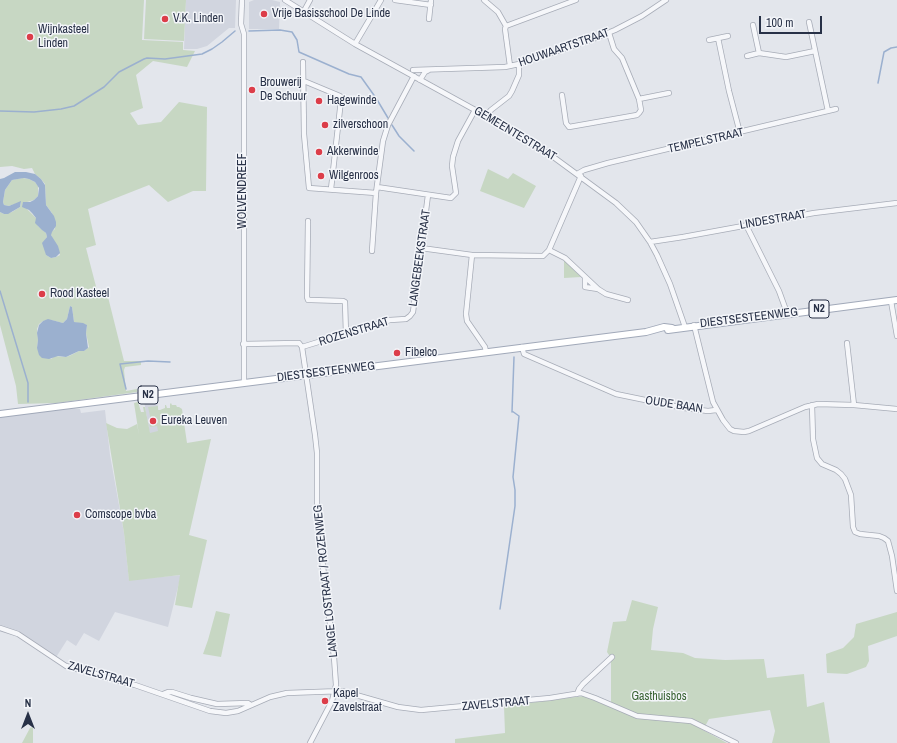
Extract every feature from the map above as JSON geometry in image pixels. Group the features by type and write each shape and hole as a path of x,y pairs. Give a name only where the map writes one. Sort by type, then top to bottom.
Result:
{"main road":[{"name":"DIESTSESTEENWEG","path":"0,414 651,331 664,327 685,327 894,300"}],"street":[{"name":"WOLVENDREEF","path":"242,0 241,24 244,34 244,382"},
{"name":"GEMEENTESTRAAT","path":"285,0 355,44 486,116 552,156 626,211 650,242 669,279 685,327"},
{"path":"304,11 310,0"},
{"path":"355,44 382,0"},
{"path":"395,0 431,2 429,19"},
{"path":"484,0 498,12 506,26 505,29 510,66"},
{"path":"506,26 576,0"},
{"name":"HOUWAARTSTRAAT","path":"413,70 510,66 519,64 609,33 642,16 666,0"},
{"path":"809,22 828,112"},
{"path":"753,25 759,53"},
{"path":"562,95 566,123 569,127 637,115 641,110 639,99 622,58 614,49 609,33"},
{"path":"709,40 728,36"},
{"path":"718,38 729,91 740,133"},
{"path":"747,56 759,53 786,57 815,51"},
{"path":"303,62 304,134 309,188 376,193"},
{"path":"486,116 491,110 509,96 518,75 519,64"},
{"path":"420,80 425,72 430,70"},
{"path":"372,251 376,193 383,141 388,125 414,76"},
{"path":"304,81 340,96 342,100 331,190"},
{"path":"639,99 669,93"},
{"name":"TEMPELSTRAAT","path":"579,175 579,171 596,166 836,109"},
{"path":"377,186 451,198 456,193 452,166 453,157 458,141 475,110"},
{"path":"421,248 472,256 543,256 549,250 579,175"},
{"name":"LANGEBEEKSTRAAT","path":"406,319 413,312 428,195"},
{"name":"LINDESTRAAT","path":"650,242 814,213 897,203"},
{"path":"308,221 308,300 345,302 346,334"},
{"path":"746,225 779,291 787,313"},
{"path":"549,250 566,258 598,289 606,294 628,300"},
{"path":"472,256 466,314 467,321 485,347 486,352"},
{"path":"585,277 585,287 598,289"},
{"path":"894,300 897,336"},
{"name":"ROZENSTRAAT","path":"302,347 390,320 406,319"},
{"path":"694,325 716,410"},
{"name":"ROZENSTRAAT","path":"243,344 299,343 302,347 307,374"},
{"path":"847,343 854,405"},
{"name":"OUDE BAAN","path":"522,347 524,354 616,394 684,408 708,411 716,410 730,429 738,432 744,432 812,405 854,405 897,409"},
{"name":"LANGE LOSTRAAT / ROZENWEG","path":"307,374 316,446 317,517 334,657 335,692"},
{"path":"812,405 814,444 817,458 822,464 836,470 845,479 852,499 853,527 855,532 879,536 888,541 892,556 897,591"},
{"name":"ZAVELSTRAAT","path":"0,628 18,634 66,666 135,685 210,711 232,712 281,693 346,692 398,707 421,710 543,699 577,694 588,695 637,716 691,721 736,743"},
{"path":"577,694 583,684 612,657"},
{"name":"ZAVELSTRAAT","path":"163,694 172,692 217,704 248,703 251,705"},
{"path":"310,743 332,701 335,692"}],"shaded area":[{"path":"186,0 236,0 235,28 229,28 207,46 197,49 184,49"},
{"name":"Vrije Basisschool De Linde","path":"254,0 272,0 280,2 279,29 249,29 249,2"},
{"name":"Eureka Leuven","path":"157,399 163,451 153,453 144,401"},
{"path":"72,408 80,409 81,413 105,410 110,455 124,533 129,580 181,575 168,627 115,612 99,641 84,633 76,646 67,640 55,659 32,642 0,626 0,417"}],"green space":[{"path":"0,0 144,0 142,40 183,42 183,50 195,51 187,67 153,61 136,75 143,108 130,113 138,125 161,122 179,102 207,107 206,191 193,191 168,202 149,185 88,209 96,245 86,248 99,298 108,297 124,361 141,361 141,365 125,367 124,370 126,391 137,389 137,392 57,403 18,404 16,386 0,325 0,212 4,214 12,212 20,207 21,202 9,206 4,205 5,190 12,180 23,178 29,179 35,182 38,186 38,196 34,200 27,202 26,208 36,218 38,226 46,233 46,255 51,258 60,255 51,235 51,232 55,229 52,213 46,205 45,184 35,174 32,168 24,169 12,166 0,167","holes":["70,306 72,307 74,322 87,325 86,333 89,347 84,351 79,351 69,356 55,356 51,359 37,348 37,329 39,324 43,321 51,320 63,323 67,319"]},
{"name":"V.K. Linden","path":"146,0 186,0 184,41 144,39"},
{"path":"488,169 508,179 513,173 536,186 524,208 480,191"},
{"path":"564,260 581,277 564,278"},
{"path":"138,402 141,412 144,412 143,407 145,407 150,433 158,431 157,426 150,427 149,421 151,420 148,407 158,406 158,410 160,410 165,408 165,405 167,408 170,408 171,403 172,405 176,405 182,409 187,443 211,439 189,535 207,540 192,608 175,605 180,575 129,581 124,533 106,423 117,428 127,429 137,424 139,435 134,403"},
{"name":"Gasthuisbos","path":"632,600 658,607 653,629 651,650 683,653 695,658 725,660 764,659 767,678 804,674 807,707 824,702 830,743 772,743 775,731 770,710 709,719 703,730 727,743 455,743 455,739 505,733 504,706 584,696 611,706 611,658 607,652 613,622 626,621"},
{"path":"216,611 230,614 221,657 203,654"},
{"path":"897,612 897,636 868,646 869,661 866,667 847,674 827,673 826,654 843,648 854,637 856,624"},
{"path":"33,727 33,743 22,743 30,728"}],"water":[{"path":"15,172 35,174 45,185 46,205 54,216 56,222 56,226 51,235 58,246 60,253 56,257 51,258 46,255 42,243 47,237 46,233 35,223 36,218 32,213 22,207 23,202 30,202 38,196 39,188 35,182 24,178 12,180 5,190 3,202 4,205 9,206 21,201 20,207 8,214 0,212 0,179"},
{"path":"70,306 72,307 74,322 87,325 86,333 88,348 84,351 79,351 66,357 58,356 49,359 42,358 39,355 37,348 37,333 39,325 48,319 63,323 67,319"}],"waterway":[{"path":"249,31 280,30 292,32 297,40 299,52 349,74 361,77 388,118"},
{"path":"0,111 34,112 74,106 104,87 119,72 144,59 165,59 202,54 212,49 235,31"},
{"path":"878,83 884,52 891,48 897,47"},
{"path":"392,125 399,136 414,151"},
{"path":"0,291 28,383 28,402"},
{"path":"512,412 514,357"},
{"path":"126,389 120,364 148,361 170,362"},
{"path":"500,609 515,506 513,477 519,416 512,411"}],"place":[{"name":"Vrije Basisschool De Linde","path":"264,14"},
{"name":"V.K. Linden","path":"165,19"},
{"name":"Wijnkasteel Linden","path":"30,37"},
{"name":"Brouwerij De Schuur","path":"252,90"},
{"name":"Hagewinde","path":"319,101"},
{"name":"zilverschoon","path":"325,125"},
{"name":"Akkerwinde","path":"319,152"},
{"name":"Wilgenroos","path":"321,176"},
{"name":"Rood Kasteel","path":"42,294"},
{"name":"Fibelco","path":"397,353"},
{"name":"Eureka Leuven","path":"153,421"},
{"name":"Comscope bvba","path":"77,515"},
{"name":"Kapel Zavelstraat","path":"325,701"}]}
